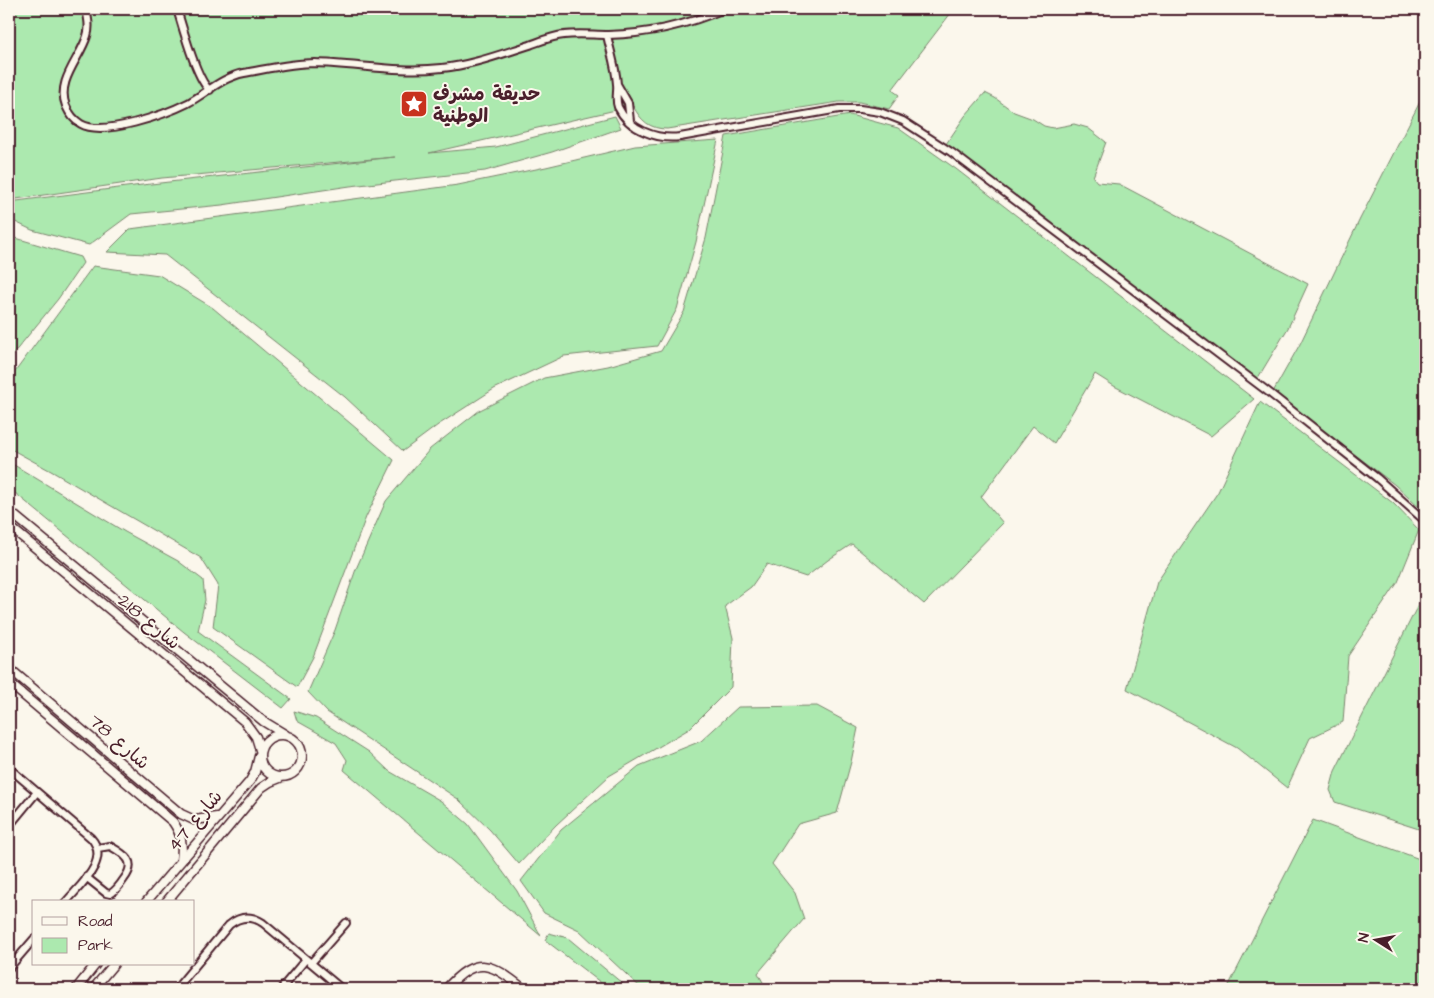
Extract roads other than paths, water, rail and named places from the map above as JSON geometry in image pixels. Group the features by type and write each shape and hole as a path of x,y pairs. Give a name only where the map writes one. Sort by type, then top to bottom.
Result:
{"street":[{"path":"86,9 89,27 88,34 67,77 64,94 68,111 81,124 99,129 139,121 177,108 238,74 298,64 413,69 442,68 470,63 560,35 634,33 665,28 724,9"},
{"path":"177,9 204,85 210,90"},
{"path":"607,35 617,84 616,98 618,106 622,114 648,134 669,138 839,109 870,110 903,121 951,152 1267,391 1377,478 1425,521"},
{"path":"617,84 628,103 630,121"},
{"path":"9,511 264,721 286,735 296,742 302,753 302,759 297,771 280,778 267,773 261,765 260,753 268,739 273,736 286,735"},
{"name":"شارع 218","path":"9,526 245,722 256,737 260,753"},
{"name":"شارع 78","path":"9,668 181,814 194,820 217,817"},
{"path":"9,695 12,686"},
{"name":"شارع 78","path":"12,686 173,822 179,830 182,839 181,861"},
{"name":"شارع 47","path":"148,900 217,817 250,781 257,767 260,753"},
{"path":"9,768 91,838 98,848 97,862 68,900"},
{"name":"شارع 47","path":"168,900 262,788 280,778"},
{"path":"9,826 37,792"},
{"path":"86,877 110,894 114,892 129,872 130,864 128,858 110,846 98,848"},
{"path":"176,989 229,925 243,918 258,920 342,989"},
{"path":"281,989 346,923"},
{"path":"9,968 32,941"},
{"path":"76,989 94,966"},
{"path":"93,989 112,966"},
{"path":"446,989 464,971 480,966 496,968 524,989"}],"place":[{"name":"حديقة مشرف الوطنية","path":"414,104"}]}
